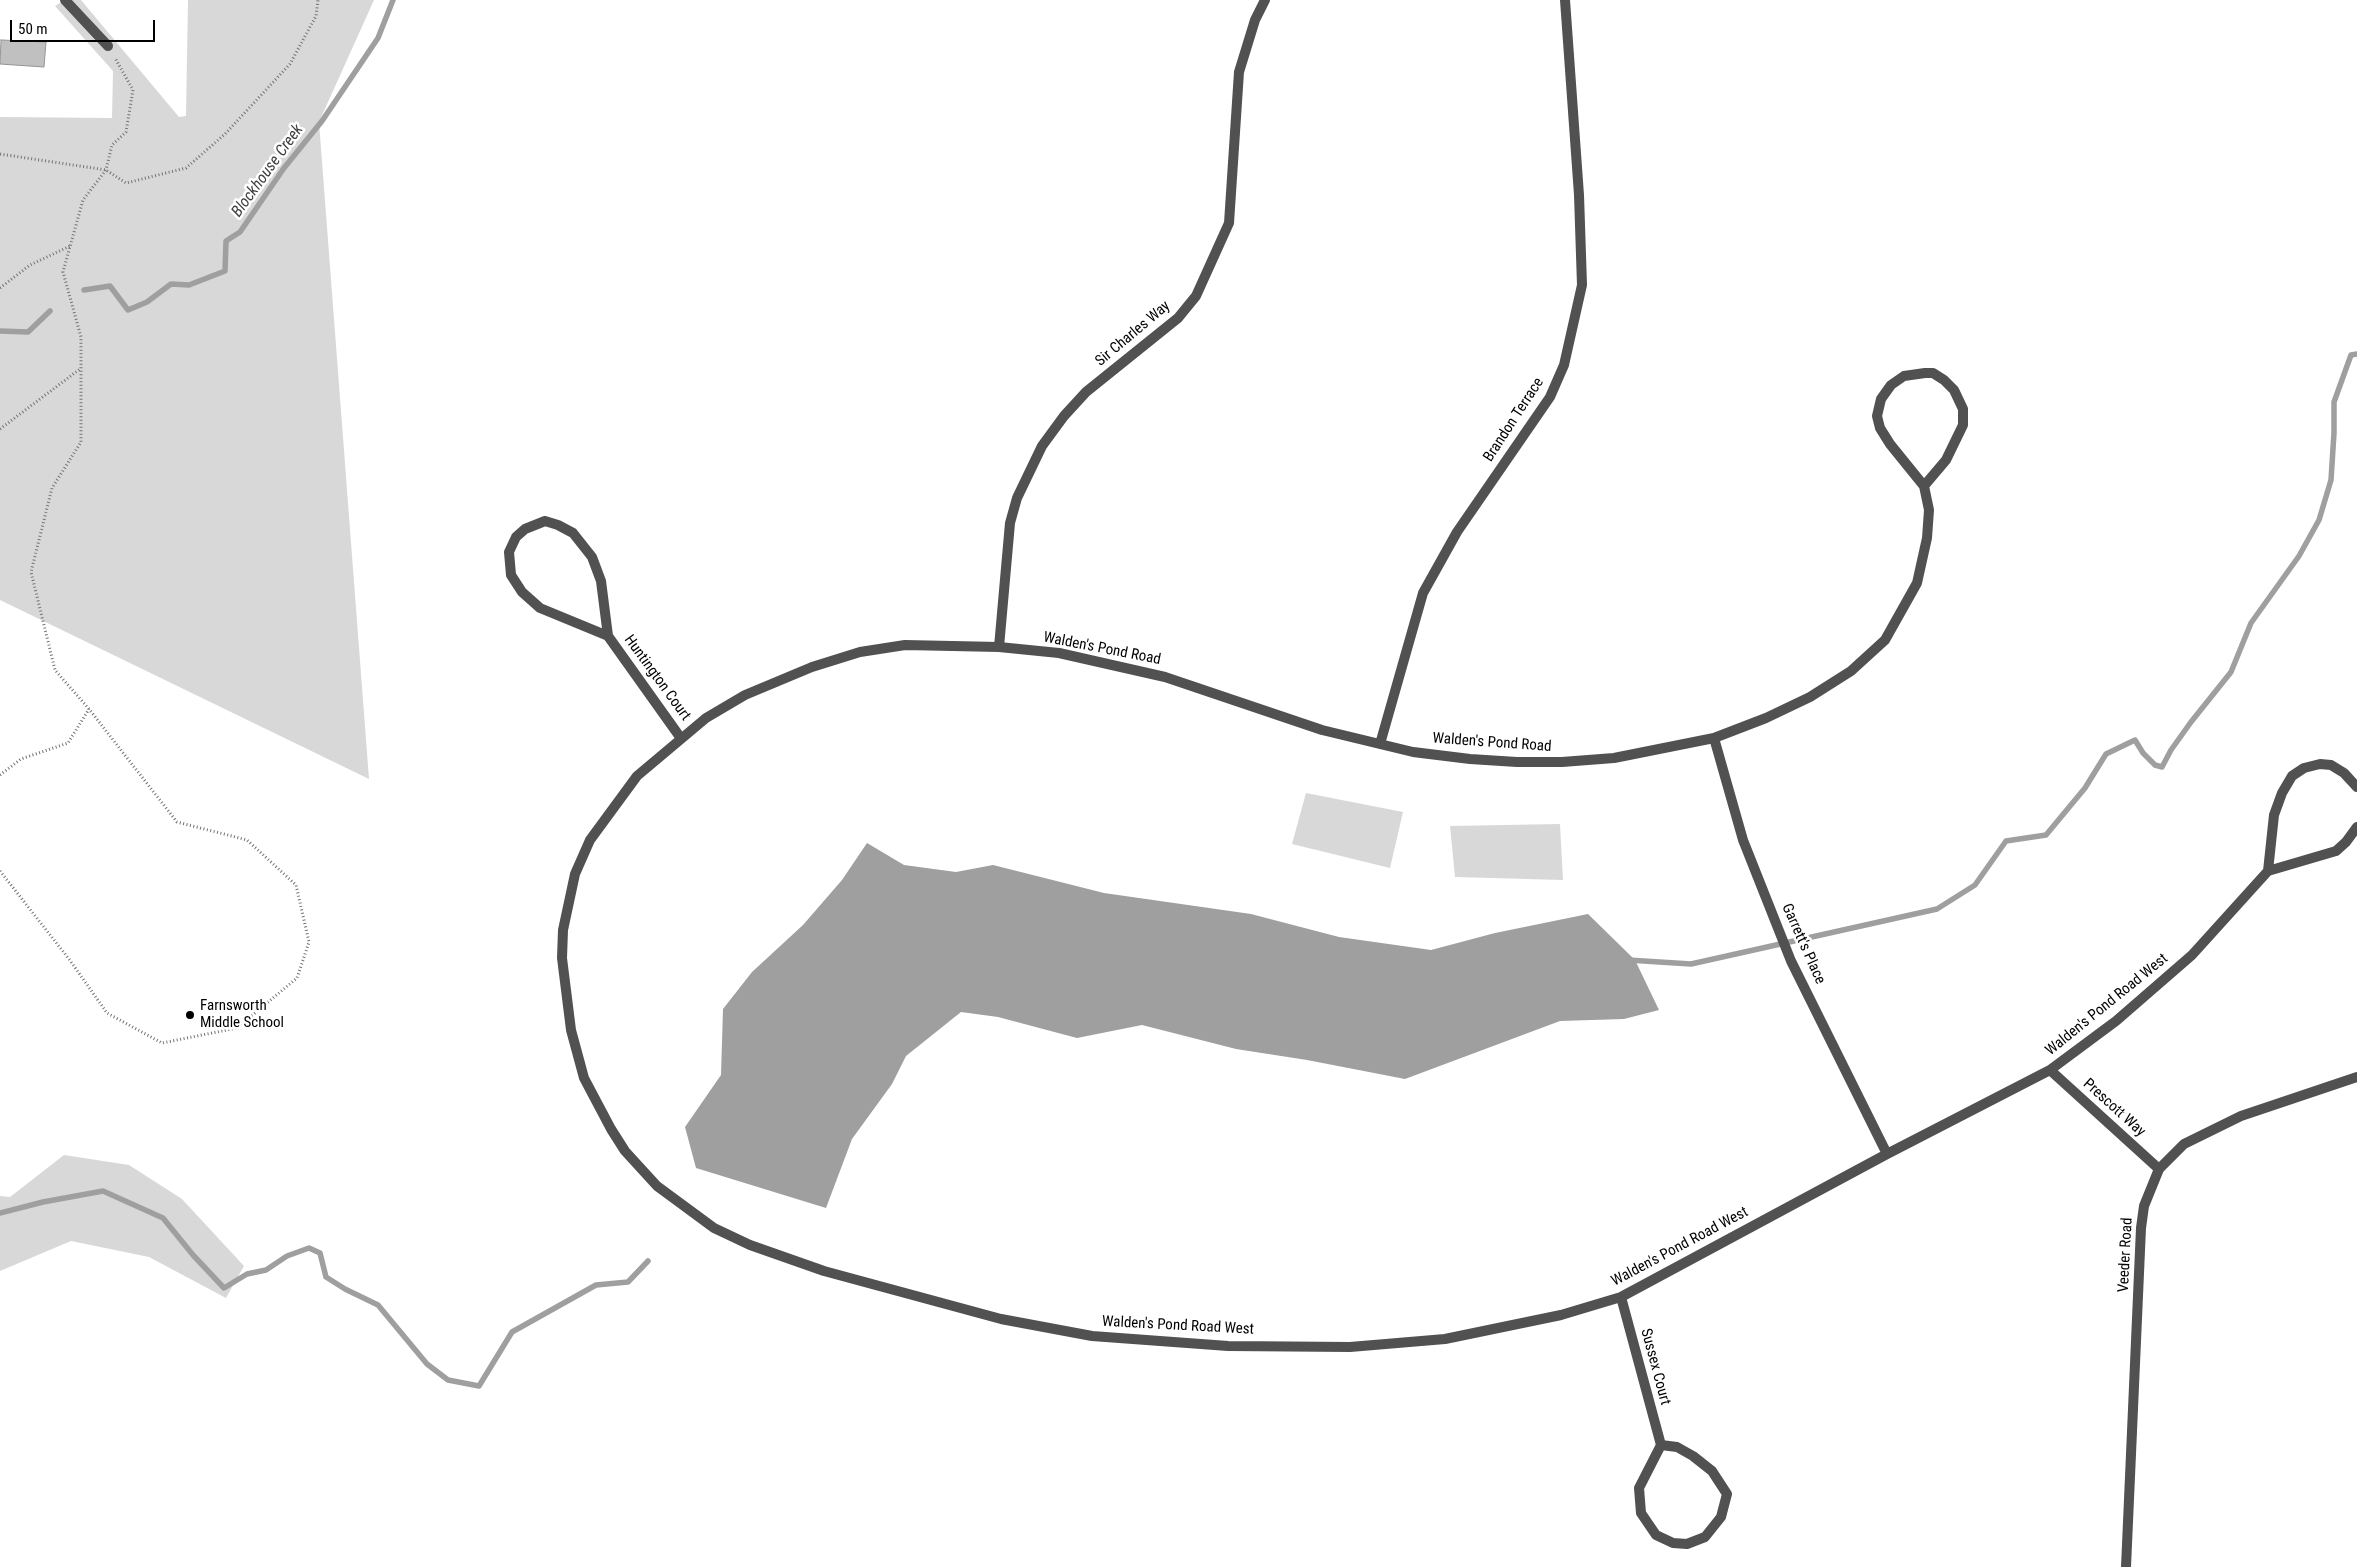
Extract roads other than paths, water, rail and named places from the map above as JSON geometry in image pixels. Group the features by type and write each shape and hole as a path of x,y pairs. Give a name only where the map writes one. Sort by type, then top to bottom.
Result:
{"street":[{"path":"65,0 108,46"},
{"name":"Sir Charles Way","path":"999,647 1010,523 1020,489 1042,446 1064,416 1086,392 1178,318 1196,296 1229,223 1239,72 1252,27 1265,0"},
{"name":"Brandon Terrace","path":"1380,744 1423,593 1457,532 1550,397 1564,365 1582,285 1579,195 1565,0"},
{"name":"Walden's Pond Road","path":"829,662 860,652 905,645 999,647 1059,653 1140,670 1322,730 1414,752 1470,759 1562,762 1614,758 1714,738 1766,718 1810,697 1851,672 1885,640 1917,582 1927,538 1929,510 1924,486 1890,444 1880,428 1877,416 1881,399 1891,385 1904,376 1925,373 1933,374 1944,380 1954,390 1963,409 1963,425 1946,460 1924,486"},
{"name":"Huntington Court","path":"608,636 540,608 522,592 511,575 509,552 516,538 525,529 545,522 558,525 573,533 592,557 601,581 608,636 680,737"},
{"name":"Walden's Pond Road West","path":"829,662 745,695 706,718 680,737 638,776 590,840 574,874 563,930 562,958 570,1030 584,1078 625,1151 657,1186 714,1228 750,1245 824,1271 1001,1319 1092,1336 1228,1346 1350,1347 1445,1339 1561,1315 1621,1297 1887,1154 2050,1070 2116,1021 2192,955 2268,871"},
{"name":"Garrett's Place","path":"1714,738 1743,840 1792,961 1887,1154"},
{"path":"2357,788 2344,773 2331,765 2320,764 2304,768 2292,776 2282,793 2274,815 2268,871 2336,850 2346,842 2357,827"},
{"name":"Prescott Way","path":"2050,1070 2159,1169"},
{"name":"Veeder Road","path":"2126,1567 2141,1228 2144,1206 2159,1169 2184,1144 2241,1116 2357,1077"},
{"name":"Sussex Court","path":"1621,1297 1661,1445"},
{"path":"1661,1445 1678,1447 1693,1456 1712,1471 1727,1494 1721,1517 1705,1537 1687,1544 1673,1543 1656,1536 1641,1513 1640,1488 1661,1445"}],"waterway":[{"name":"Blockhouse Creek","path":"84,290 110,286 128,310 147,302 171,284 189,285 225,271 226,241 240,232 284,168 322,121 378,38 393,0"},
{"name":"Blockhouse Creek","path":"0,331 28,332 50,311"},
{"path":"1628,960 1691,964 1937,909 1975,885 2006,841 2046,835 2085,788 2106,754 2135,740 2143,753 2155,765 2162,767 2171,750 2191,722 2231,672 2251,623 2299,556 2319,520 2331,480 2334,402 2351,355 2357,354"},
{"path":"0,1213 43,1202 103,1191 163,1218 193,1255 224,1288 247,1274 266,1270 287,1256 309,1248 320,1253 326,1277 345,1289 378,1305 427,1364 448,1380 479,1386 512,1332 596,1285 628,1282 648,1261"}],"place":[{"name":"Farnsworth Middle School","path":"190,1015"}]}
